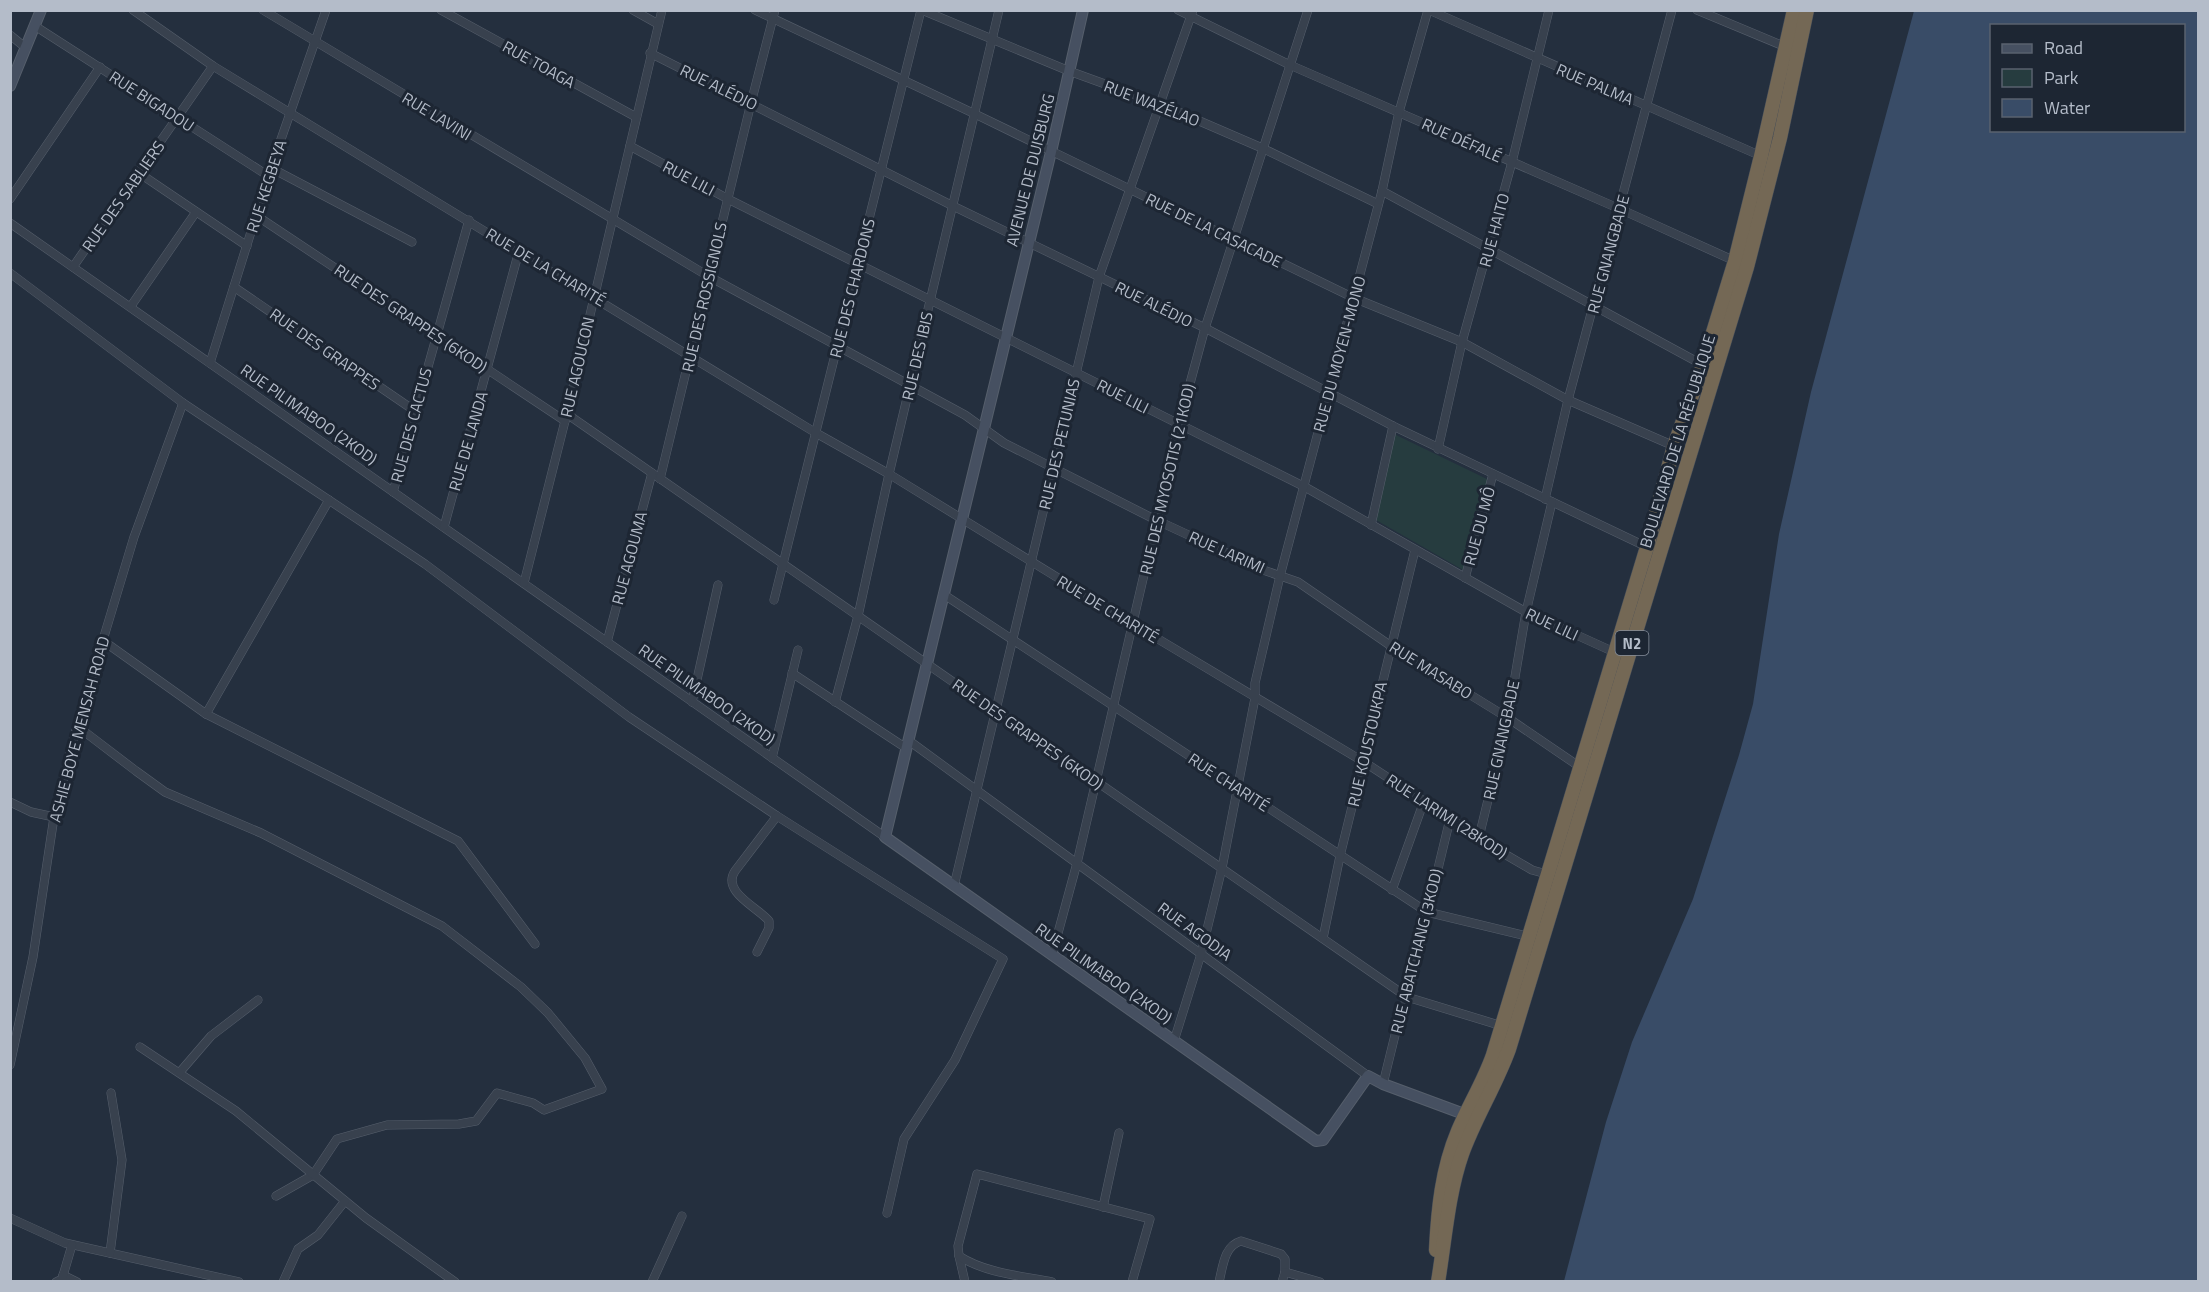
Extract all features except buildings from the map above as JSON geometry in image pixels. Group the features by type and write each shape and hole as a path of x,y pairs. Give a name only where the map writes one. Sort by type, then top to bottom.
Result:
{"highway":[{"name":"BOULEVARD DE LA RÉPUBLIQUE","path":"1472,1117 1502,1026 1614,652 1653,550 1674,446 1741,264 1761,156 1794,10"},
{"name":"BOULEVARD DE LA RÉPUBLIQUE","path":"1432,1281 1438,1272 1438,1214 1444,1176 1457,1132 1472,1117 1500,1075 1543,940 1653,550 1780,138 1807,10"}],"street":[{"path":"10,86 41,10"},
{"name":"RUE DE LA CHARITÉ","path":"133,10 213,66 594,295 816,433 962,519"},
{"name":"RUE LAVINI","path":"263,10 708,276 838,346"},
{"name":"RUE KEGBEYA","path":"210,363 271,168 327,10"},
{"name":"RUE TOAGA","path":"441,10 636,117"},
{"path":"633,10 658,24"},
{"name":"RUE AGOUCON","path":"524,583 566,418 650,53 662,10"},
{"name":"RUE DE LA CASACADE","path":"755,10 774,15 902,80 1354,298 1462,342 1568,400 1674,446"},
{"name":"RUE WAZÉLAO","path":"921,10 1069,71 1160,104 1262,148 1378,204"},
{"name":"RUE DES CHARDONS","path":"774,600 921,10"},
{"name":"RUE DES IBIS","path":"835,702 858,616 889,474 999,10"},
{"name":"AVENUE DE DUISBURG","path":"885,837 1051,152 1083,10"},
{"name":"RUE DÉFALÉ","path":"1178,10 1192,13 1290,65 1741,264"},
{"name":"RUE DES MYOSOTIS (21KOD)","path":"1052,955 1097,782 1156,520 1205,328 1308,10"},
{"name":"RUE PALMA","path":"1428,10 1761,156"},
{"name":"RUE DU MOYEN-MONO","path":"1174,1041 1201,954 1222,868 1255,698 1255,683 1280,576 1382,191 1399,112 1428,10"},
{"name":"RUE HAITO","path":"1438,448 1462,342 1489,250 1550,10"},
{"name":"RUE GNANGBADE","path":"1479,837 1508,718 1526,612 1568,400 1672,10"},
{"path":"1697,10 1786,47"},
{"name":"RUE DES PETUNIAS","path":"954,886 1099,277 1192,13"},
{"name":"RUE DES ROSSIGNOLS","path":"660,479 708,276 774,15"},
{"name":"RUE BIGADOU","path":"35,26 270,177"},
{"path":"10,35 26,48"},
{"name":"RUE ALÉDJO","path":"650,53 953,206 1205,328 1393,426 1653,550"},
{"name":"RUE DES SABLIERS","path":"73,267 213,66"},
{"path":"10,199 100,67"},
{"name":"RUE LILI","path":"630,147 728,199 1305,487 1526,612 1614,652"},
{"path":"271,168 412,242"},
{"path":"139,173 247,246"},
{"path":"1382,191 1703,365"},
{"path":"131,306 196,212"},
{"name":"RUE DES GRAPPES (6KOD)","path":"257,216 488,369 652,473 1407,997 1502,1026"},
{"name":"RUE DES CACTUS","path":"393,492 469,220"},
{"name":"RUE PILIMABOO (2KOD)","path":"10,223 1316,1141 1323,1140 1368,1076"},
{"name":"RUE DE LANDA","path":"444,527 519,251"},
{"path":"10,273 183,403 425,564 629,717 777,816 1003,959 955,1060 904,1139 887,1213"},
{"name":"RUE DES GRAPPES","path":"234,287 415,411"},
{"name":"RUE LARIMI","path":"838,346 965,415 993,436 1053,468 1156,520 1280,576"},
{"name":"ASHIE BOYE MENSAH ROAD","path":"10,1065 33,957 54,817 77,726 134,537 183,403"},
{"path":"1371,525 1393,426"},
{"name":"RUE AGOUMA","path":"607,642 652,473"},
{"name":"RUE DU MÔ","path":"1465,578 1493,474"},
{"path":"206,714 329,500"},
{"name":"RUE DE CHARITÉ","path":"962,519 1255,698"},
{"name":"RUE KOUSTOUKPA","path":"1323,938 1340,856 1415,550"},
{"name":"RUE MASABO","path":"1280,576 1298,582 1391,646 1508,718 1581,767"},
{"path":"692,702 718,585"},
{"name":"RUE CHARITÉ","path":"944,594 1427,912 1543,940"},
{"path":"102,640 206,714 458,841 535,944"},
{"path":"772,758 798,650"},
{"name":"RUE AGODJA","path":"792,673 978,790 1368,1076 1383,1084 1472,1117"},
{"name":"RUE LARIMI (28KOD)","path":"1255,698 1364,762 1532,870 1547,874"},
{"path":"77,726 165,792 261,833 442,926 521,987 548,1013 585,1058 602,1089 544,1110 533,1102 497,1093 476,1121 459,1124 387,1125 337,1139 313,1175 276,1196"},
{"path":"1392,890 1424,801"},
{"path":"10,802 31,813 54,817"},
{"path":"757,952 769,928 769,921 733,888 731,880 735,871 777,816"},
{"name":"RUE ABATCHANG (3KOD)","path":"1383,1084 1407,997 1450,819"},
{"path":"1547,874 1562,877"},
{"path":"180,1072 211,1036 258,1000"},
{"path":"140,1047 236,1111 345,1201 455,1281"},
{"path":"110,1253 122,1160 111,1093"},
{"path":"1103,1207 1119,1133"},
{"path":"965,1281 958,1246 976,1174 1150,1219 1132,1281"},
{"path":"283,1281 298,1249 318,1235 345,1201"},
{"path":"652,1281 682,1216"},
{"path":"10,1218 72,1245 239,1281"},
{"path":"1219,1281 1230,1247 1241,1241 1277,1252 1285,1259 1282,1281"},
{"path":"56,1281 62,1279 72,1245"},
{"path":"959,1256 969,1263 1052,1281"},
{"path":"1285,1272 1320,1281"},
{"path":"63,1275 74,1281"}],"green space":[{"path":"1394,434 1489,480 1465,571 1376,520"}],"water":[{"path":"1914,11 2198,11 2198,1281 1564,1281 1606,1122 1632,1042 1693,899 1739,755 1753,704 1779,534 1811,392"}]}
